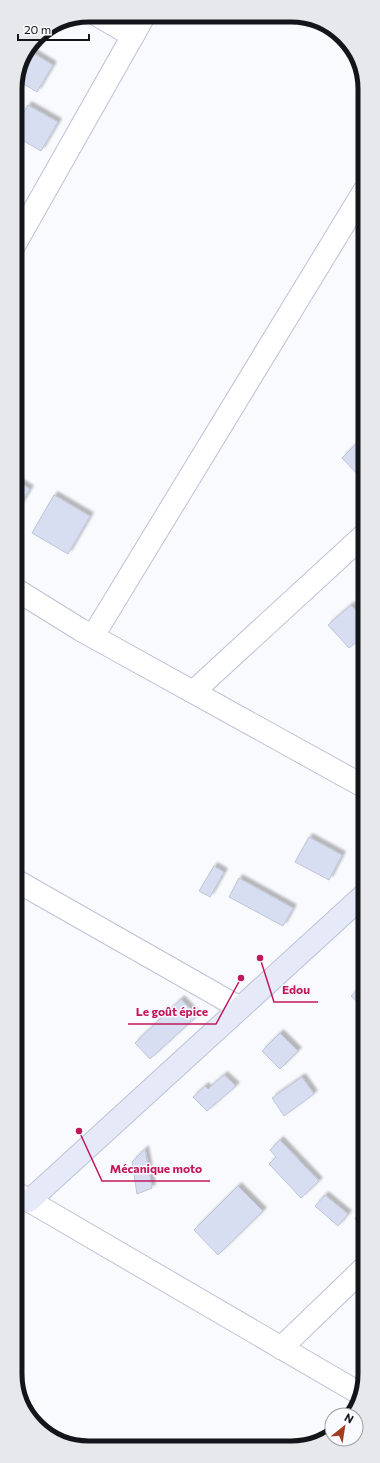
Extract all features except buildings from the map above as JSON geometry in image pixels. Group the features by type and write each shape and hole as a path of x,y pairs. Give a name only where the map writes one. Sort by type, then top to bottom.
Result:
{"street":[{"path":"109,22 133,36"},
{"path":"22,232 141,22"},
{"path":"93,636 358,201"},
{"path":"193,692 358,540"},
{"path":"22,593 93,636 358,783"},
{"path":"22,883 240,1008"},
{"path":"356,1391 22,1197 240,1008 358,900"},
{"path":"281,1348 358,1274"}],"place":[{"name":"Edou","path":"260,958"},
{"name":"Le goût épice","path":"241,978"},
{"name":"Mécanique moto","path":"79,1131"}]}
